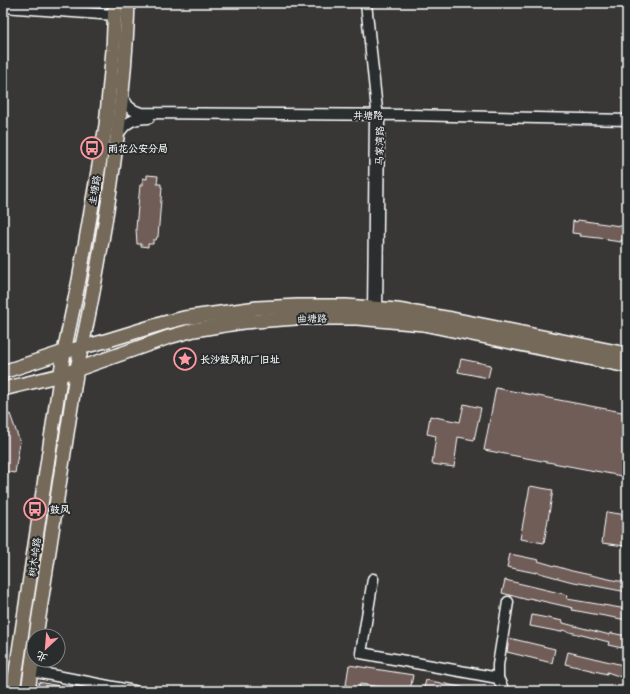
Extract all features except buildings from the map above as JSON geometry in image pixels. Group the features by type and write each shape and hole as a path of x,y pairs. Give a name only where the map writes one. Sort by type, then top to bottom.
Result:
{"main road":[{"name":"圭塘路","path":"82,347 88,326 102,248 118,135 128,3"},
{"name":"圭塘路","path":"64,352 79,280 106,125 115,9"},
{"name":"曲塘路","path":"3,372 64,352 184,318 257,308 298,306 346,306 416,323 627,366"},
{"name":"曲塘路","path":"3,389 61,375 77,368 170,337 208,328 243,322 375,314 397,310 452,319 627,354"},
{"name":"树木岭路","path":"37,628 77,368 82,347"},
{"name":"树木岭路","path":"13,691 64,352"},
{"path":"28,691 31,668"}],"street":[{"name":"马家湾路","path":"366,3 377,116 375,314"},
{"path":"3,8 14,6 115,9"},
{"name":"井塘路","path":"122,91 124,101 127,105 137,112 142,113 627,120"},
{"name":"井塘路","path":"118,135 122,128 130,121 142,118 377,116 627,125"},
{"path":"373,579 360,653 498,678"},
{"path":"504,691 498,678 498,665 508,602"},
{"path":"31,671 134,691"}],"place":[{"name":"雨花公安分局","path":"92,148"},
{"name":"长沙鼓风机厂旧址","path":"185,359"},
{"name":"鼓风","path":"35,509"}]}
